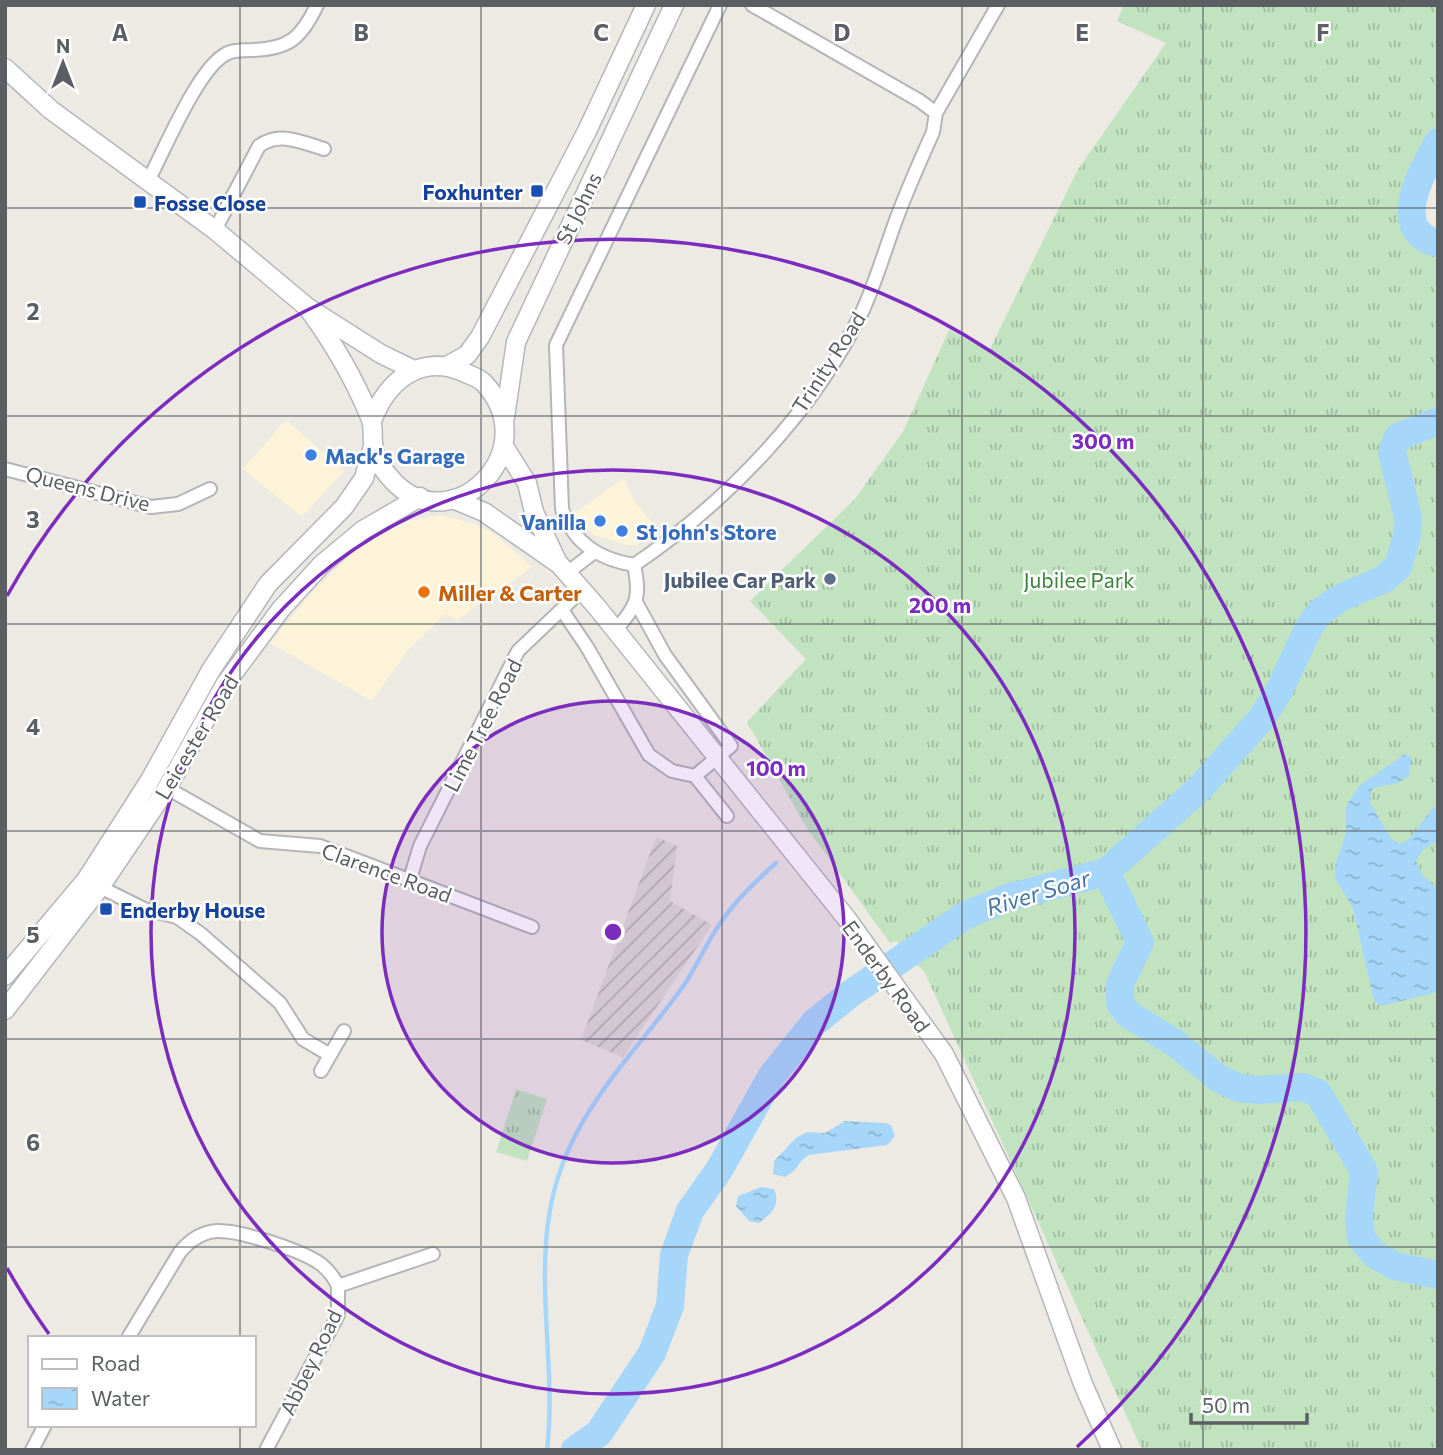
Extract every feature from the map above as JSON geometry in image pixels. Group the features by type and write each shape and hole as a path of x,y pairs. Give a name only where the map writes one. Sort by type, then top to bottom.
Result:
{"main road":[{"name":"St Johns","path":"447,366 467,355 480,337 587,131 646,5"},
{"name":"St Johns","path":"505,417 516,342 674,5"},
{"path":"5,68 51,110 215,230 307,307 381,354 414,370"},
{"path":"307,307 346,364 372,421 373,446 382,469 398,486 420,497 453,499 477,488 494,471 505,448 505,417 496,396 480,379 447,366 414,370 396,380 380,399 372,421"},
{"name":"Leicester Road","path":"5,976 86,880 150,780 211,670 268,584 344,507 364,478 373,446"},
{"name":"Enderby Road","path":"505,448 527,484 534,512 563,569"},
{"name":"Leicester Road","path":"5,1010 100,887 167,788 226,684 281,609 321,565 363,530 420,497"},
{"name":"Enderby Road","path":"453,499 484,512 563,569 582,590 847,919 944,1054 1016,1198 1083,1384 1112,1450"}],"street":[{"path":"148,181 206,70 226,53 277,49 294,40 309,22 317,5"},
{"path":"695,776 732,746 665,655 637,604 638,587 634,565 593,553 566,520 562,509 556,345 720,5"},
{"path":"752,5 920,101 936,113"},
{"name":"Trinity Road","path":"634,565 661,547 732,485 758,458 822,377 867,299 933,132 936,113 998,5"},
{"path":"215,230 259,146 268,140 281,137 324,149"},
{"name":"Queens Drive","path":"5,469 151,507 178,504 210,489"},
{"path":"563,569 593,553"},
{"name":"Lime Tree Road","path":"410,879 420,846 519,651 582,590"},
{"path":"616,630 637,604"},
{"path":"562,610 587,647 649,755 672,771 695,776 727,816"},
{"name":"Clarence Road","path":"167,788 260,841 320,846 532,927"},
{"path":"100,887 144,909 177,917 201,934 280,1003 303,1039 330,1055"},
{"path":"321,1071 344,1031"},
{"path":"129,1336 180,1252 190,1241 203,1234 231,1232 309,1257 327,1269 338,1286"},
{"name":"Abbey Road","path":"266,1450 338,1315 338,1286 433,1254"},
{"path":"32,1450 44,1427"}],"shaded area":[{"path":"286,420 344,471 302,517 243,469"},
{"path":"624,478 633,499 658,530 638,545 627,545 594,535 573,514"},
{"path":"441,515 477,525 497,536 532,567 457,620 445,614 408,650 372,701 270,643 314,590 357,549 399,523"},
{"path":"656,837 677,846 670,901 712,925 623,1057 581,1040"}],"green space":[{"name":"Jubilee Park","path":"1124,5 1438,5 1438,141 1417,178 1411,206 1413,225 1427,240 1438,243 1438,1450 1142,1450 925,973 896,941 890,943 806,827 747,722 806,659 750,601 855,499 904,430 949,330 989,351 1077,171 1166,43 1117,21"},
{"path":"516,1089 547,1099 527,1161 496,1152"}],"water":[{"path":"1405,754 1411,757 1409,776 1397,783 1373,788 1369,801 1390,837 1400,844 1408,840 1433,808 1438,806 1438,841 1424,849 1416,861 1422,875 1438,889 1438,992 1381,1006 1374,1001 1353,908 1335,878 1335,866 1346,833 1346,806 1360,785"},
{"path":"845,1121 885,1123 891,1125 895,1136 887,1145 809,1155 785,1177 773,1174 774,1161 796,1138 807,1132 825,1133"},
{"path":"761,1187 774,1189 775,1204 771,1213 759,1223 749,1221 736,1206 738,1196"}],"waterway":[{"name":"River Soar","path":"1438,142 1418,183 1412,213 1414,226 1423,236 1438,243"},
{"name":"River Soar","path":"575,1450 599,1433 652,1353 670,1306 674,1255 690,1211 719,1170 771,1077 814,1023 850,994 964,916 1010,897 1106,872 1200,788 1261,719 1279,691 1309,627 1320,612 1340,598 1384,579 1398,567 1407,536 1408,517 1392,452 1398,437 1438,421"},
{"path":"547,1450 549,1391 545,1303 546,1245 557,1181 569,1149 602,1092 684,985 725,916 776,863"},
{"path":"1106,872 1140,942 1120,984 1120,1003 1128,1014 1175,1043 1218,1078 1239,1088 1259,1090 1303,1087 1318,1093 1364,1171 1359,1216 1361,1238 1374,1254 1395,1266 1438,1275"}],"place":[{"name":"Foxhunter","path":"537,191"},
{"name":"Fosse Close","path":"140,202"},
{"name":"Mack's Garage","path":"311,455"},
{"name":"Vanilla","path":"600,521"},
{"name":"St John's Store","path":"622,531"},
{"name":"Jubilee Car Park","path":"830,579"},
{"name":"Miller & Carter","path":"424,592"},
{"name":"Enderby House","path":"106,909"}]}
